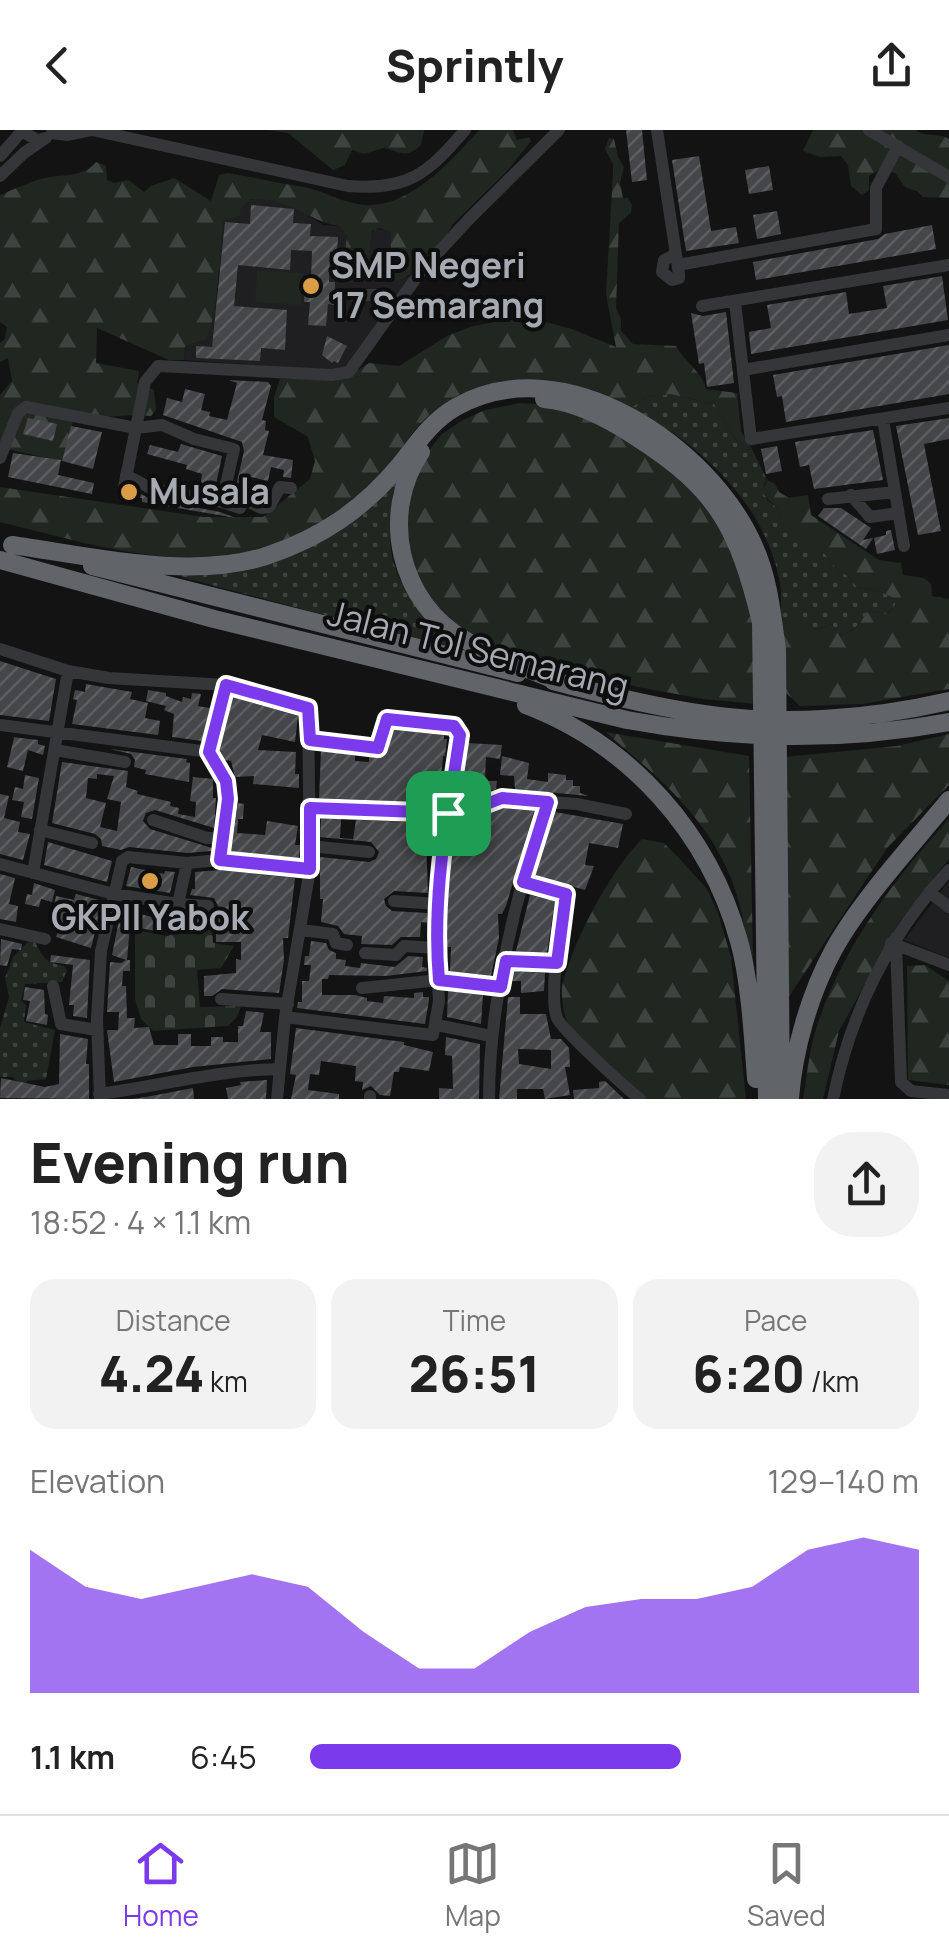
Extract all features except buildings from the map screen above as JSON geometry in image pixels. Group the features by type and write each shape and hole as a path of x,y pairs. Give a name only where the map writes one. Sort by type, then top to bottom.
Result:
{"highway":[{"path":"4,549 193,566 264,557 324,532 354,513 400,465 431,425 454,408 515,387 548,388 578,394 632,419 677,449 720,489 754,544 768,582 777,650 770,687"},
{"path":"564,684 464,640 440,622 419,596 398,544 401,496 418,456 458,416 504,400 551,400 615,423 683,470 706,491 746,562 761,622 770,687 781,1099"},
{"name":"Jalan Tol Semarang","path":"4,549 214,619 627,720 755,738 851,736 949,722"},
{"name":"Jalan Tol Semarang","path":"4,549 704,714 783,719 864,715 949,700"},
{"path":"411,667 522,703 584,732 614,752 683,824 708,860 740,945 758,1099"},
{"path":"767,1099 771,774"},
{"path":"790,1099 804,1021 834,948 883,880 949,800"}],"street":[{"path":"0,156 22,131 30,138 92,130 348,186 373,188 399,185 418,176 448,151 465,130"},
{"path":"123,492 146,382 158,366 332,375 352,370 421,271 559,130"},
{"path":"656,130 677,259 876,229 876,188 898,146"},
{"path":"868,130 949,176"},
{"path":"0,176 50,134"},
{"path":"702,306 948,271"},
{"path":"354,295 378,295 400,303"},
{"path":"735,302 749,436 754,440 949,408"},
{"path":"743,370 949,334"},
{"path":"0,458 18,413 26,406 136,428 162,425 194,440 233,447 222,502"},
{"path":"883,419 904,546"},
{"path":"126,475 152,489 240,508 244,499 269,508 280,486 291,488"},
{"path":"828,499 895,492"},
{"path":"851,495 870,517 898,513"},
{"path":"0,648 68,671 109,678 226,685 304,705 310,715 310,869 277,1099"},
{"path":"33,872 68,671"},
{"path":"220,860 226,781 209,752 226,685"},
{"path":"221,999 435,1034 438,904 460,735 454,726 387,719 378,748 310,740"},
{"path":"0,725 209,752"},
{"path":"54,750 124,762"},
{"path":"310,808 448,813 471,810 502,798 626,814"},
{"path":"488,1099 491,1036 506,961 523,882 548,802"},
{"path":"154,820 207,838 224,838"},
{"path":"40,830 92,842"},
{"path":"310,846 369,852"},
{"path":"279,1068 215,1073 99,1097 101,951 125,857 186,863 220,860 310,869"},
{"path":"178,904 186,863"},
{"path":"0,864 114,894 208,906"},
{"path":"833,1099 854,1019 893,944 949,870"},
{"path":"523,882 566,894 555,1005 562,1025 640,1099"},
{"path":"929,892 948,904"},
{"path":"394,902 438,904"},
{"path":"0,930 45,939"},
{"path":"301,930 334,934 336,943 347,945"},
{"path":"893,944 949,965"},
{"path":"893,944 898,1074 905,1088 921,1096 949,1094"},
{"path":"365,953 396,954 404,946 436,948"},
{"path":"506,961 557,963"},
{"path":"362,988 439,980 501,987"},
{"path":"53,986 61,1024 97,1030"},
{"path":"436,1025 491,1036"}],"shaded area":[{"name":"SMP Negeri 17 Semarang","path":"255,198 291,204 323,225 339,226 347,236 344,258 368,260 370,236 375,228 392,232 388,253 390,275 410,277 347,372 184,360 185,346 202,340 210,329 220,282 218,257 224,221"},
{"path":"949,881 949,958 904,940"}],"green space":[{"path":"267,130 424,132 421,145 411,152 384,148 364,154 352,150 345,165 333,170 288,133"},
{"path":"479,130 513,130 517,140 529,137 531,141 506,172 452,225 436,251 413,272 396,281 390,275 391,232 379,228 372,231 368,261 357,264 344,258 347,236 339,226 278,202 251,199 241,207 240,215 224,221 211,326 206,339 185,346 184,360 169,360 97,328 96,363 139,371 137,383 154,390 156,410 151,416 74,418 62,461 0,451 0,395 12,381 8,358 0,362 0,343 7,327 0,322 0,195 43,178 81,172 96,162 106,166 107,180 129,180 144,192 174,178 211,201 219,175 228,173 304,187 357,204 382,204 429,180"},
{"path":"813,130 916,130 949,139 949,198 923,197 905,187 895,173 879,170 869,176 869,190 862,195 851,186 848,165 841,156 820,157 803,151"},
{"path":"609,138 614,139 624,167 620,183 623,198 628,198 632,205 631,213 619,223 616,308 621,331 633,344 676,346 702,378 706,389 737,393 741,431 752,449 740,447 714,404 670,394 646,397 631,408 552,382 499,382 448,401 420,424 379,476 350,503 299,535 262,549 229,556 163,556 97,546 0,522 0,487 204,517 263,517 310,479 315,461 308,437 274,417 274,397 280,379 344,379 369,363 399,366 447,336 504,320 542,321 616,347 606,294 613,173 605,149"},
{"path":"257,270 303,273 301,305 255,302"},
{"path":"670,394 714,404 740,447 752,449 767,480 767,500 778,509 784,525 826,555 857,587 897,600 893,609 886,614 868,611 845,634 839,635 832,624 817,630 780,632 779,578 771,550 743,499 703,456 631,408 646,397"},
{"path":"520,403 550,405 613,427 680,474 722,523 756,623 757,704 638,687 505,653 444,619 411,570 402,524 422,459 441,435 461,421 485,410"},
{"path":"405,464 391,525 394,563 420,610 458,650 181,577 183,571 206,574"},
{"path":"767,480 789,498 808,495 811,515 879,560 901,563 903,575 924,578 931,584 932,596 949,599 949,689 862,704 800,706 784,691 780,632 788,619 796,620 803,630 832,624 839,635 845,634 868,611 887,614 897,600 857,587 826,555 784,526 778,509 762,493"},
{"path":"605,732 749,756 754,1007 742,915 722,859 671,790"},
{"path":"949,734 949,785 887,848 784,1004 784,757 897,746"},
{"path":"949,819 949,859 900,921 839,1031 823,1099 803,1099 814,1037 839,971 889,891"},
{"path":"642,839 664,843 707,889 718,913 731,957 746,1099 643,1099 567,1021 562,986 576,946 606,887"},
{"path":"135,930 168,936 176,931 212,930 213,943 234,946 221,968 197,970 200,1007 241,1006 237,1017 228,1026 153,1031 141,1019 135,999"},
{"path":"29,941 35,942 46,959 67,970 62,982 25,984 21,1000 26,1005 24,1022 55,1030 46,1079 27,1081 24,1090 13,1077 0,1077 0,1028 9,997 5,978 13,957"},
{"path":"925,965 949,981 949,1085 908,1080 907,966"}],"place":[{"name":"SMP Negeri 17 Semarang","path":"311,286"},
{"name":"Musala","path":"129,492"},
{"name":"GKPII Yabok","path":"150,881"}],"route":[{"path":"448,813 310,808 310,869 220,860 228,799 223,771 209,752 226,685 304,705 310,715 310,740 378,748 387,719 454,726 460,735 448,813 471,810 502,798 548,802 523,882 566,892 557,963 506,961 501,987 439,980 438,879 448,813"}]}
